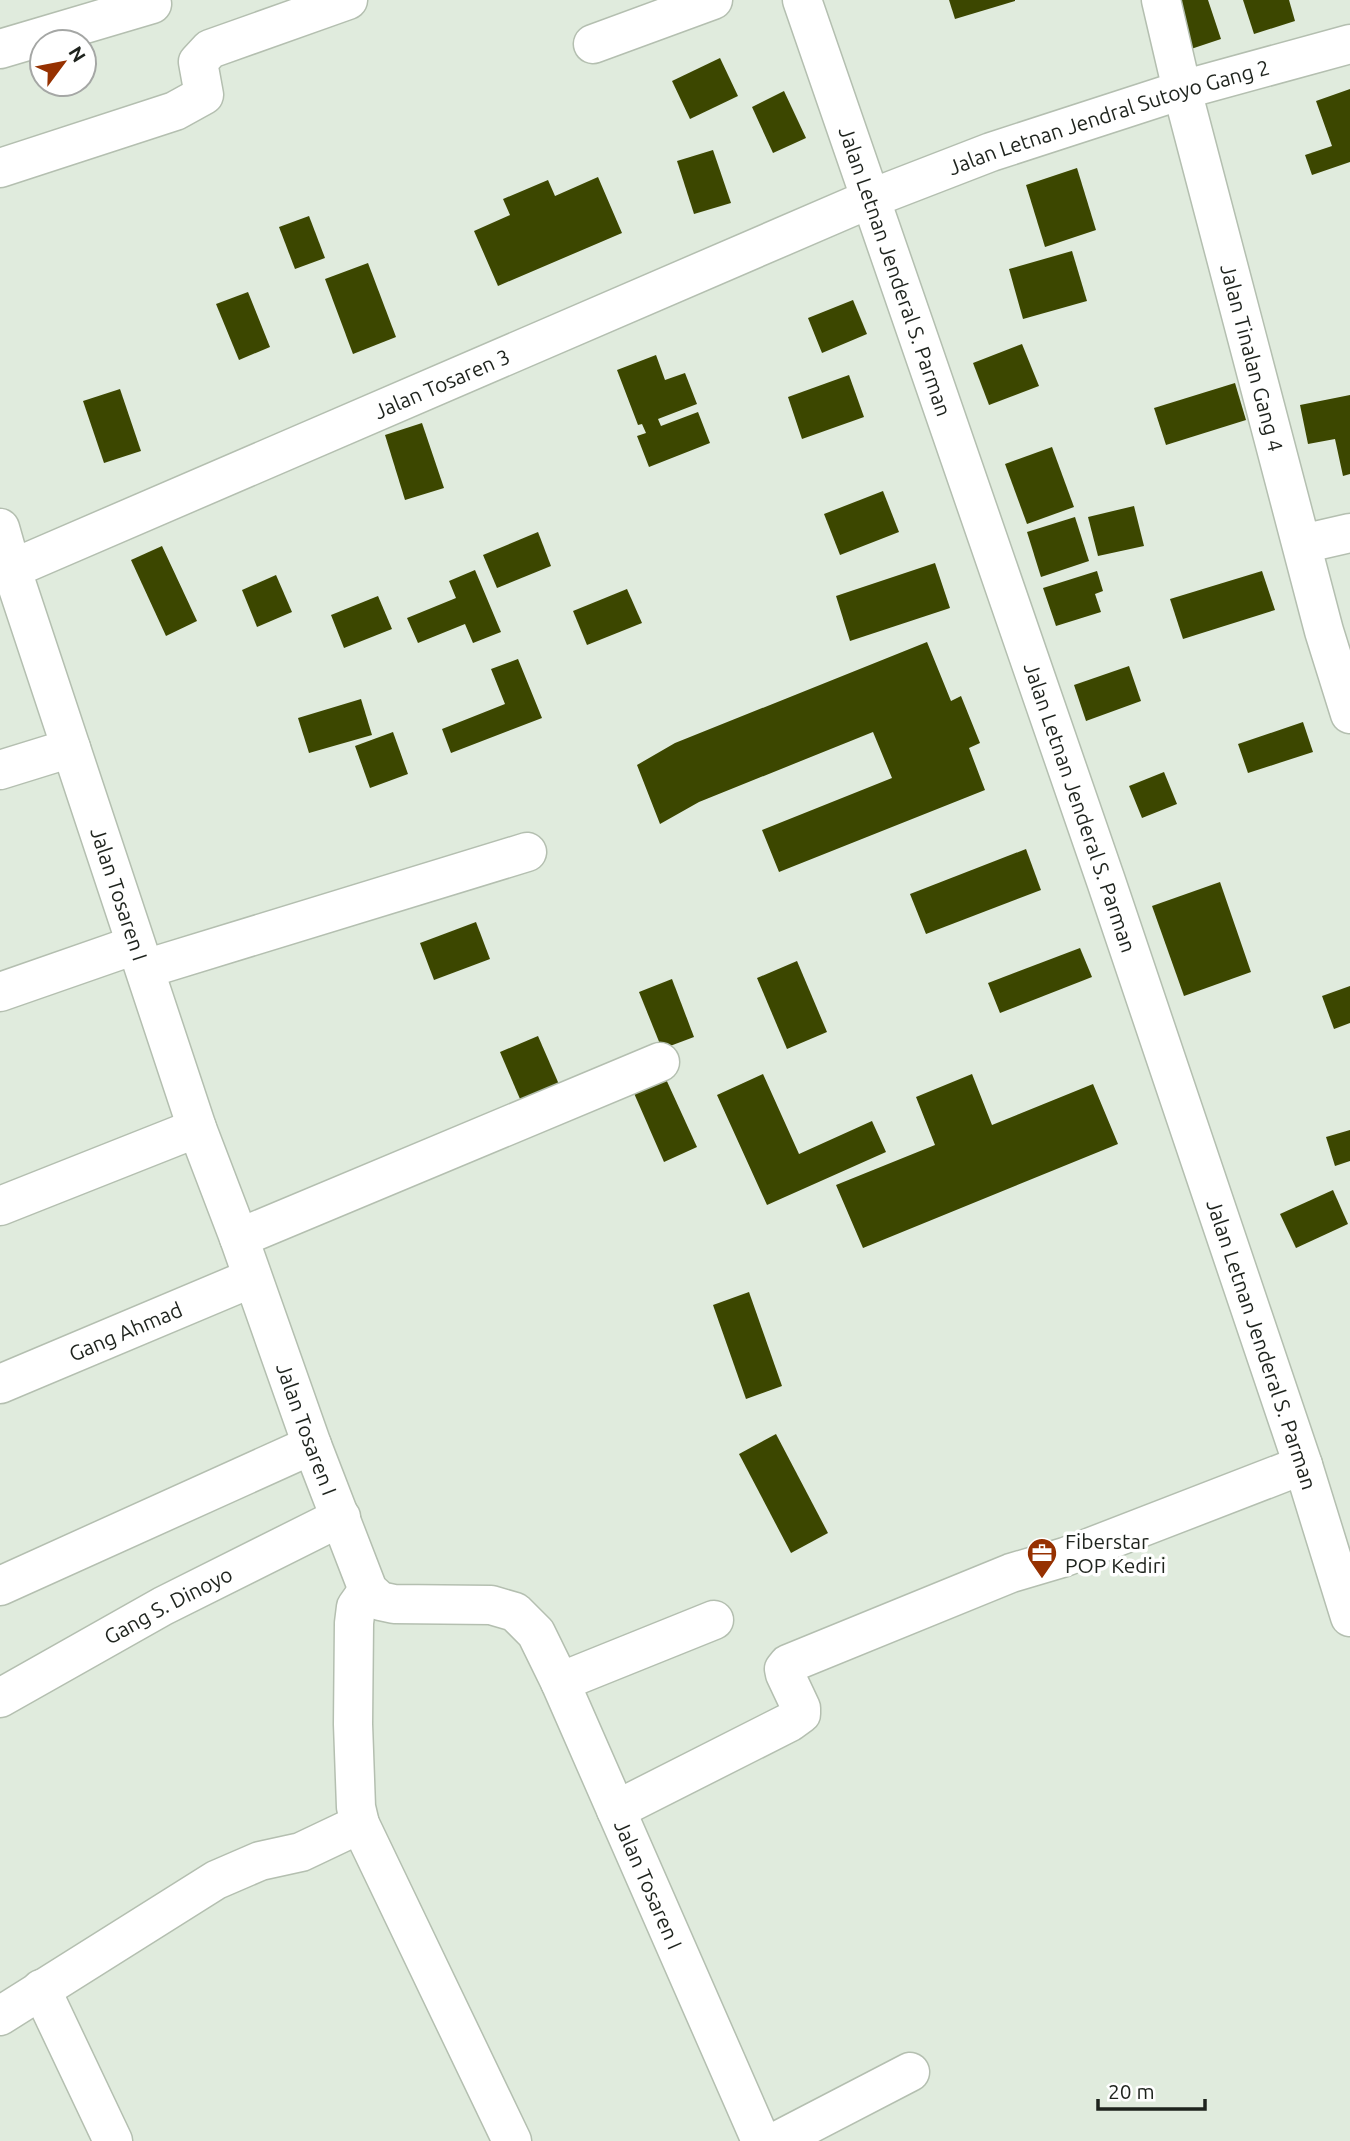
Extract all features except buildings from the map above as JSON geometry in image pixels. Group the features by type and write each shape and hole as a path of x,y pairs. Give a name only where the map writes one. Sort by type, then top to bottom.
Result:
{"street":[{"path":"0,168 175,111 204,96 198,62 211,49 348,0"},
{"path":"593,44 713,0"},
{"name":"Jalan Letnan Jenderal S. Parman","path":"802,0 872,198 1303,1465 1350,1617"},
{"name":"Jalan Tinalan Gang 4","path":"1161,0 1182,90 1324,631 1350,714"},
{"path":"0,49 152,4"},
{"name":"Jalan Letnan Jendral Sutoyo Gang 2","path":"872,198 991,152 1182,90 1350,44"},
{"name":"Jalan Tosaren 3","path":"6,572 872,198"},
{"name":"Jalan Tosaren I","path":"0,528 6,572 71,748 197,1128 312,1445 368,1590 380,1601 407,1606 491,1605 515,1612 536,1633 560,1682 761,2141"},
{"path":"1302,544 1350,533"},
{"path":"0,771 71,748"},
{"path":"0,992 140,957 527,852"},
{"path":"239,1238 660,1062"},
{"path":"0,1206 197,1128"},
{"name":"Gang Ahmad","path":"0,1384 252,1278"},
{"path":"0,1586 312,1445"},
{"path":"616,1810 801,1714 801,1708 785,1674 784,1669 788,1664 1011,1573 1065,1557 1303,1465"},
{"name":"Gang S. Dinoyo","path":"0,1698 163,1606 341,1517"},
{"path":"368,1590 356,1607 354,1623 356,1807 360,1824 512,2141"},
{"path":"560,1682 714,1620"},
{"path":"0,2016 216,1880 260,1861 301,1852 360,1824"},
{"path":"41,1989 113,2141"},
{"path":"777,2141 910,2072"}],"place":[{"name":"Fiberstar POP Kediri","path":"1042,1580"}]}
